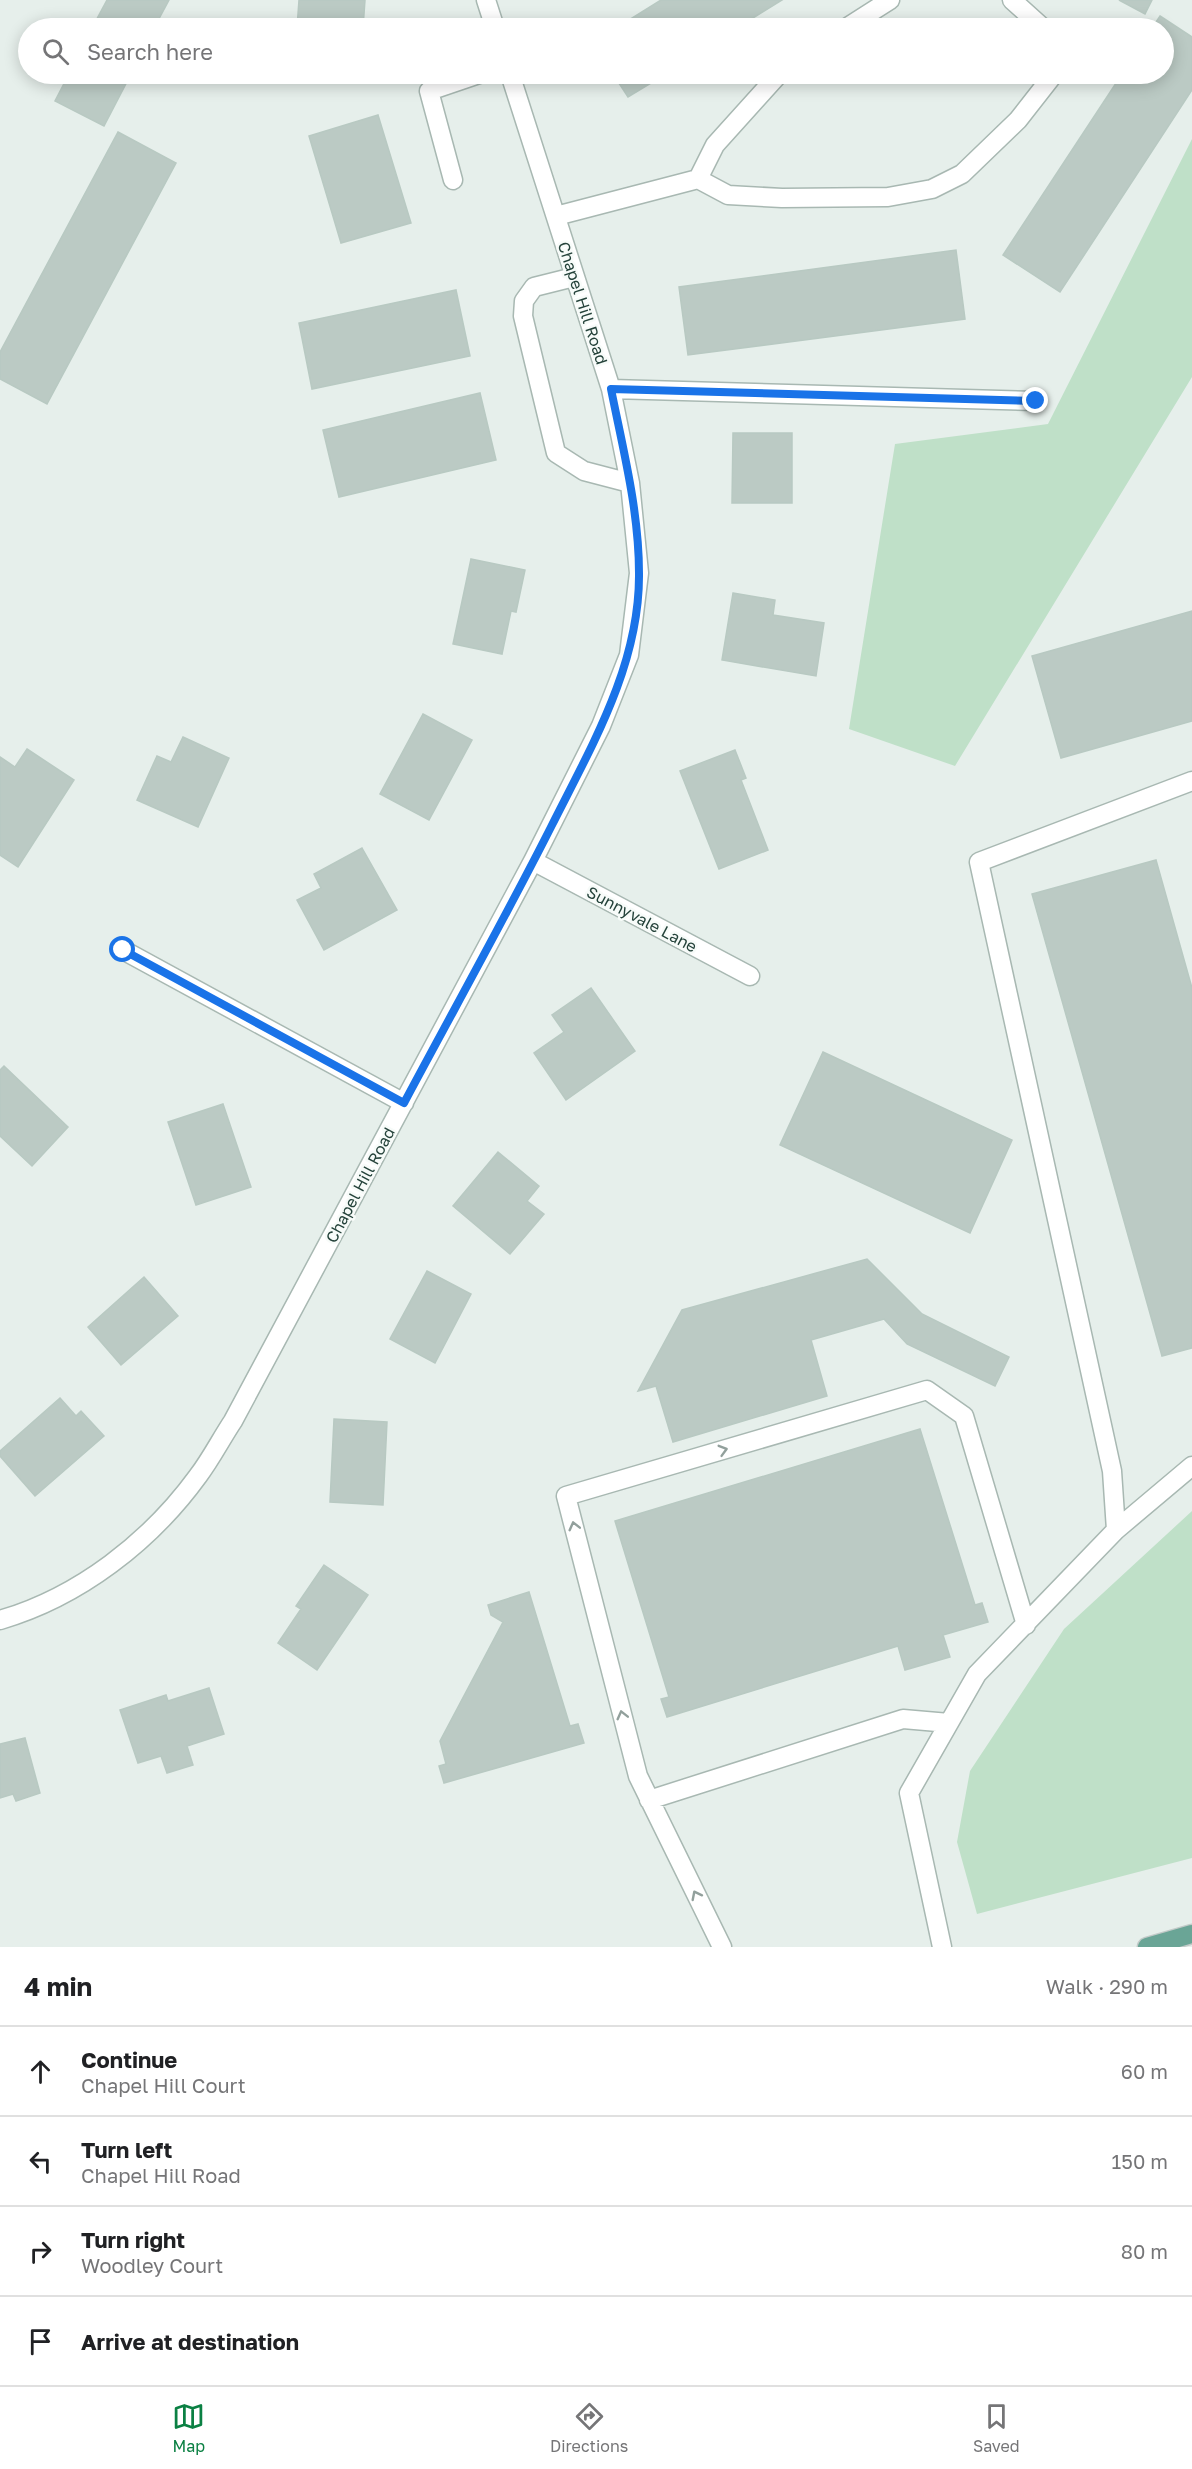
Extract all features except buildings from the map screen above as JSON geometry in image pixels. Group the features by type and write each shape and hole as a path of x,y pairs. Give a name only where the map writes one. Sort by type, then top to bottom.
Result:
{"main road":[{"path":"1147,1947 1192,1934"}],"street":[{"path":"486,0 492,18"},
{"path":"862,18 890,0"},
{"path":"1012,0 1032,18"},
{"path":"450,84 429,91 453,180"},
{"name":"Chapel Hill Road","path":"0,1620 50,1601 93,1577 145,1538 198,1476 233,1421 533,861 601,726 629,655 639,573 630,483 611,389 513,84"},
{"path":"698,179 715,145 770,84"},
{"path":"556,216 698,179 728,195 782,198 888,197 932,189 962,174 1018,120 1046,84"},
{"path":"574,277 534,287 524,301 523,316 556,453 584,471 630,483"},
{"path":"611,389 1036,401"},
{"path":"1116,1530 1112,1470 979,862 1192,781"},
{"name":"Sunnyvale Lane","path":"533,861 750,976"},
{"path":"123,950 404,1103"},
{"path":"722,1947 638,1776 566,1496 927,1390 964,1416 1026,1625"},
{"path":"942,1947 909,1793 977,1674 1116,1530 1192,1466"},
{"path":"649,1800 903,1719 949,1724"}],"green space":[{"path":"1192,139 1192,377 955,766 849,729 895,444 1048,424"},
{"path":"1192,1511 1192,1858 977,1914 957,1842 970,1771 1064,1629"}],"route":[{"path":"123,950 404,1103 533,861 601,726 629,655 639,573 630,483 611,389 1036,401"}]}
